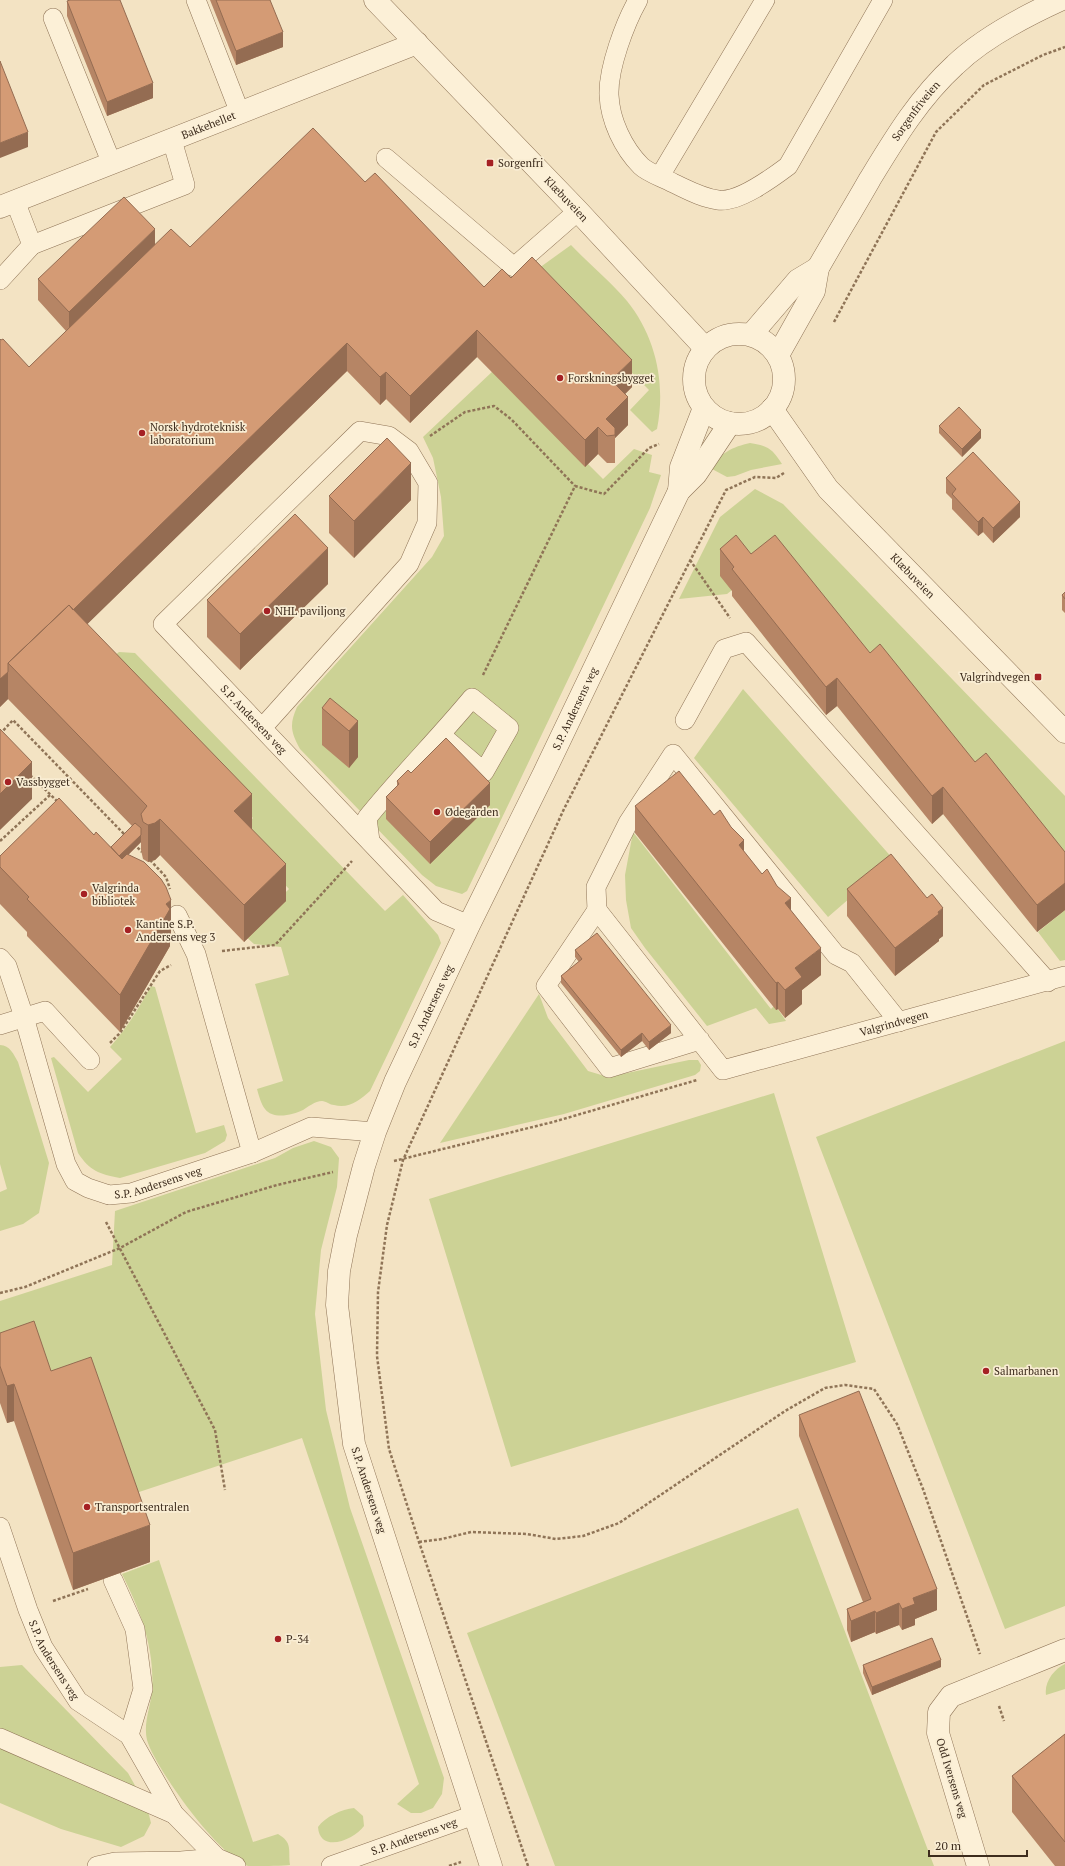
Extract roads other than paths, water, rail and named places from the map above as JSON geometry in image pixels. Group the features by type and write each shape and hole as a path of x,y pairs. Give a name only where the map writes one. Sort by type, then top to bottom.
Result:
{"street":[{"name":"Klæbuveien","path":"375,0 578,211 705,348"},
{"name":"Sorgenfriveien","path":"778,356 814,292 818,268 899,132 924,96 956,64 992,37 1029,14 1060,0"},
{"name":"Bakkehellet","path":"7,204 112,164 416,43"},
{"name":"Sorgenfriveien","path":"751,335 798,280 818,268"},
{"path":"736,334 751,335 765,342 778,356 782,364 784,383 778,402 772,409 759,419 751,422 730,423 719,419 704,408 695,390 694,380 697,362 705,348 721,337 736,334"},
{"name":"S.P. Andersens veg","path":"679,491 681,466 704,408"},
{"name":"Klæbuveien","path":"772,409 828,489 1065,732"},
{"name":"S.P. Andersens veg","path":"490,1866 354,1444 337,1305 339,1271 348,1227 364,1166 375,1132 395,1082 469,925 679,491 696,474 730,423"},
{"name":"Odd Iversens veg","path":"978,1866 938,1733 939,1712 952,1696 1065,1650"}],"lane":[{"path":"196,0 240,113"},
{"path":"638,0 628,18 614,64 609,94 614,121 628,150 642,167 698,195 720,200 741,195 765,184 788,166 883,0"},
{"path":"660,176 765,0"},
{"path":"53,18 112,164"},
{"path":"0,280 32,245 185,185 172,140"},
{"path":"386,158 514,267 578,211"},
{"path":"7,204 32,245"},
{"name":"S.P. Andersens veg","path":"262,728 409,564 427,523 428,483 409,450 389,436 360,431 163,624 436,911 469,925"},
{"path":"685,720 724,649 746,642 1056,979"},
{"path":"370,841 366,818 389,790 441,735 472,698 509,728 484,772 441,735"},
{"path":"597,910 546,986 609,1068 700,1040 597,910 596,887 628,823 673,754 836,955 852,963 899,1022"},
{"path":"177,915 196,954 252,1153"},
{"name":"S.P. Andersens veg","path":"0,958 7,966 24,1017 66,1164 75,1181 88,1188 109,1195 131,1193 252,1153 311,1127 375,1132"},
{"name":"Valgrindvegen","path":"700,1040 723,1070 1056,979"},
{"path":"0,1025 45,1011 90,1060"},
{"name":"S.P. Andersens veg","path":"0,1527 28,1610 43,1647 78,1701 129,1735 174,1814 217,1858 236,1866"},
{"path":"113,1580 135,1629 143,1689 129,1735"},
{"name":"S.P. Andersens veg","path":"0,1738 174,1814"},
{"name":"S.P. Andersens veg","path":"331,1866 474,1815"},
{"name":"S.P. Andersens veg","path":"97,1866 115,1862 181,1861 217,1858"}],"place":[{"name":"Sorgenfri","path":"490,163"},
{"name":"Forskningsbygget","path":"560,378"},
{"name":"Norsk hydroteknisk laboratorium","path":"142,433"},
{"name":"NHL paviljong","path":"267,611"},
{"name":"Valgrindvegen","path":"1038,677"},
{"name":"Vassbygget","path":"8,782"},
{"name":"Ødegården","path":"437,812"},
{"name":"Valgrinda bibliotek","path":"84,894"},
{"name":"Kantine S.P. Andersens veg 3","path":"128,930"},
{"name":"Salmarbanen","path":"986,1371"},
{"name":"Transportsentralen","path":"87,1507"},
{"name":"P-34","path":"278,1639"}]}
